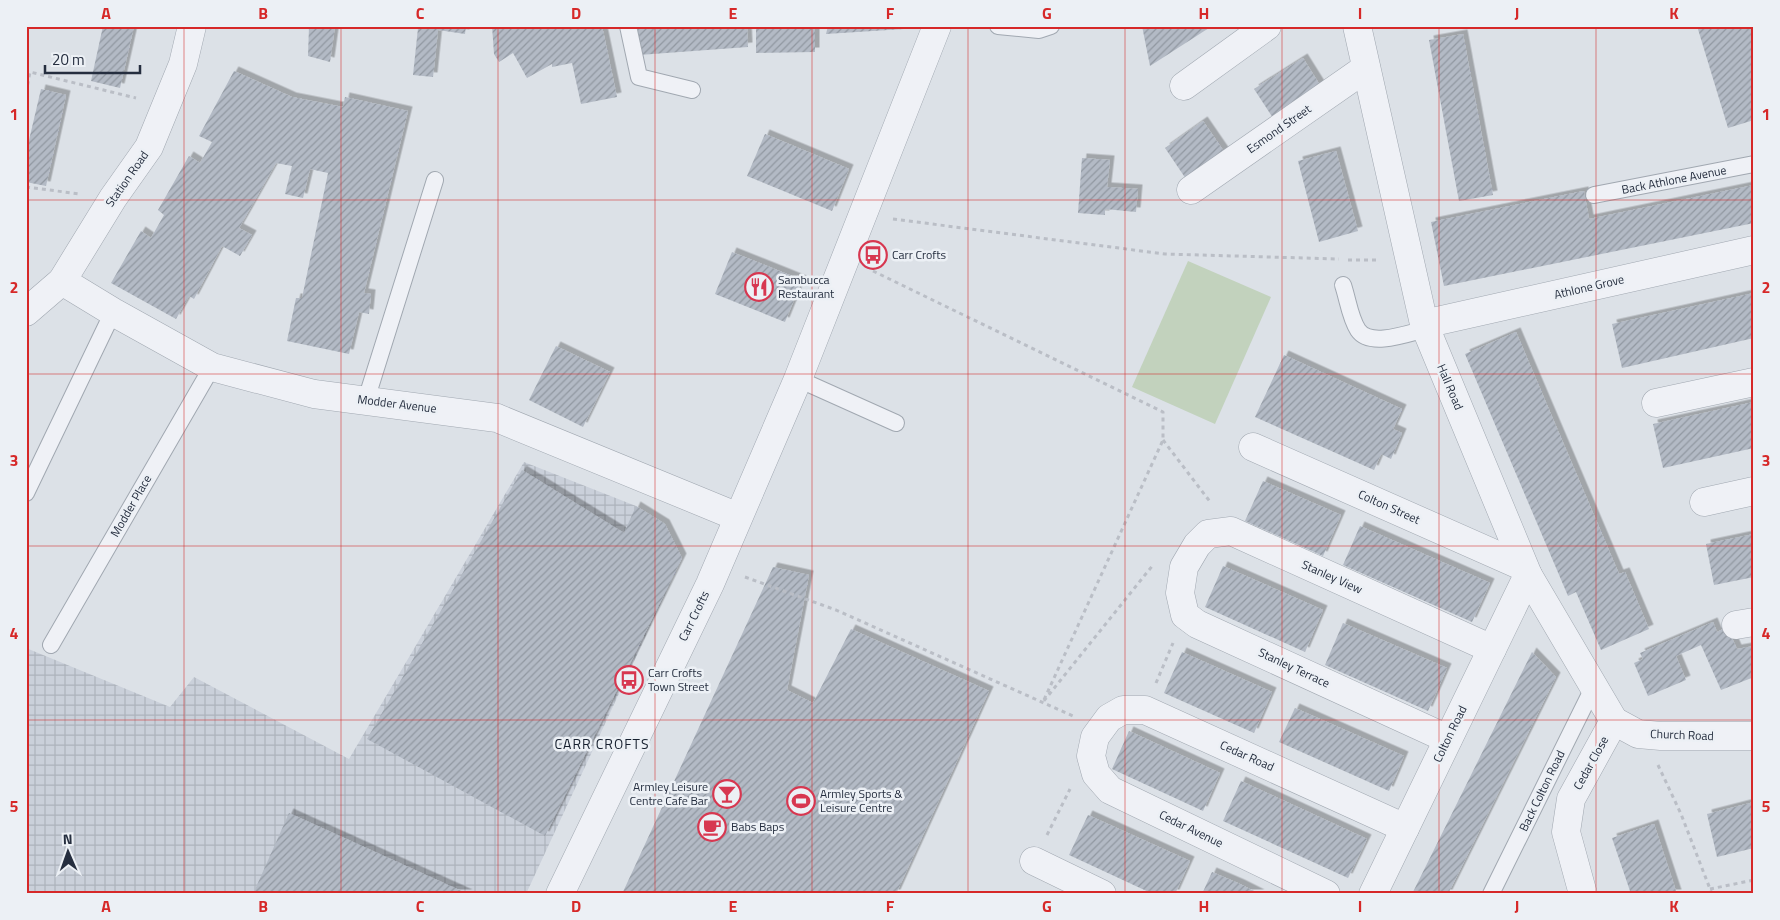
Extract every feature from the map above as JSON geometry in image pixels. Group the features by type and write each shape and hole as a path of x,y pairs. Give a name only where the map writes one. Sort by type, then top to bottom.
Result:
{"street":[{"name":"Station Road","path":"26,312 62,281 113,198 149,147 183,64 192,26"},
{"name":"Carr Crofts","path":"560,894 717,567 798,379 936,26"},
{"path":"1184,86 1267,26"},
{"name":"Hall Road","path":"1357,26 1425,326 1526,571 1614,721"},
{"name":"Esmond Street","path":"1191,190 1366,68"},
{"name":"Athlone Grove","path":"1425,326 1754,250"},
{"name":"Modder Avenue","path":"62,281 113,312 212,367 314,394 497,418 738,518"},
{"path":"1656,403 1754,382"},
{"name":"Colton Street","path":"1253,447 1526,571"},
{"path":"1704,502 1754,491"},
{"path":"1185,614 1180,593 1184,567 1197,545 1208,534 1231,531"},
{"name":"Stanley View","path":"1231,531 1492,649"},
{"name":"Colton Road","path":"1373,894 1492,649 1526,571"},
{"name":"Stanley Terrace","path":"1185,614 1198,624 1448,738"},
{"name":"Cedar Road","path":"1095,737 1109,718 1124,710 1145,710 1405,828"},
{"name":"Church Road","path":"1614,721 1638,734 1661,736 1754,736"},
{"name":"Cedar Close","path":"1583,894 1566,832 1571,799 1614,721"},
{"name":"Cedar Avenue","path":"1095,737 1091,756 1096,774 1110,790 1326,894"},
{"path":"1034,861 1102,894"}],"lane":[{"path":"628,26 639,77 692,90"},
{"path":"998,26 1039,30 1052,26"},
{"name":"Back Athlone Avenue","path":"1594,195 1754,164"},
{"path":"366,400 435,180"},
{"path":"1343,285 1355,324 1359,332 1366,338 1393,338 1425,326"},
{"path":"26,493 113,312"},
{"name":"Modder Place","path":"51,645 212,367"},
{"path":"798,379 896,423"},
{"name":"Back Colton Road","path":"1491,894 1593,688"}],"path":[{"path":"26,93 30,72 166,106"},
{"path":"26,187 113,198"},
{"path":"863,215 1165,254 1410,261"},
{"path":"846,258 1162,412 1164,440 1043,702"},
{"path":"1164,440 1231,531"},
{"path":"1043,702 1153,564"},
{"path":"717,567 836,610 1043,702 1077,718 1095,737"},
{"path":"1145,710 1185,614"},
{"path":"1643,734 1682,814 1712,894"},
{"path":"1034,861 1073,781"},
{"path":"1710,888 1754,880"}],"shaded area":[{"path":"524,462 636,506 665,524 682,558 526,894 26,894 26,648 170,707 194,677 349,759"}],"green space":[{"path":"1188,261 1271,297 1215,424 1132,387"}],"building":[{"path":"103,26 134,26 120,88 91,81"},
{"path":"309,26 335,26 330,62 308,56"},
{"path":"408,26 466,26 465,34 438,30 433,77 413,75 418,28 408,28"},
{"path":"492,26 537,26 537,28 540,26 602,26 617,97 581,104 572,63 552,67 552,64 527,78 513,53 499,62 494,54"},
{"path":"637,26 747,26 748,47 639,55"},
{"path":"756,26 815,26 815,52 756,53"},
{"path":"828,26 905,26 904,29 826,34"},
{"path":"1142,26 1212,26 1150,66"},
{"path":"1697,26 1754,26 1754,120 1728,128"},
{"path":"1463,34 1493,195 1459,201 1429,40"},
{"path":"1303,58 1323,90 1275,121 1254,89"},
{"path":"234,71 292,97 343,107 345,97 408,111 364,293 371,294 369,314 359,312 349,354 287,341 296,298 302,298 328,173 310,169 303,198 285,194 292,166 276,163 239,228 252,235 240,256 222,246 194,299 189,296 176,319 111,283 141,231 151,238 164,215 158,210 189,156 200,163 212,142 199,136"},
{"path":"41,89 66,95 46,186 26,182 26,153"},
{"path":"1203,121 1225,153 1186,179 1165,148"},
{"path":"765,134 849,169 832,211 747,176"},
{"path":"1336,151 1358,231 1319,242 1298,161"},
{"path":"1082,158 1110,160 1107,187 1138,189 1136,212 1105,209 1105,215 1078,213"},
{"path":"1754,185 1754,223 1444,286 1431,222 1584,191 1589,219"},
{"name":"Sambucca Restaurant","path":"732,252 802,280 785,322 715,294"},
{"path":"1754,293 1754,338 1622,368 1612,324"},
{"path":"1516,332 1619,574 1625,572 1649,629 1601,650 1576,592 1568,596 1465,354"},
{"path":"556,346 610,372 583,427 529,400"},
{"path":"1284,355 1402,409 1393,429 1402,433 1391,459 1381,454 1374,470 1255,417"},
{"path":"1754,402 1754,448 1663,468 1653,424"},
{"path":"522,470 624,533 636,506 665,524 682,558 545,836 367,739"},
{"path":"1263,481 1341,515 1323,556 1245,521"},
{"path":"1360,526 1490,583 1472,622 1343,565"},
{"path":"1754,534 1754,577 1714,585 1706,544"},
{"path":"1223,566 1323,610 1305,652 1205,607"},
{"name":"Armley Sports & Leisure Centre","path":"773,567 809,575 787,690 813,703 851,629 989,691 896,894 622,894"},
{"path":"1713,622 1717,632 1727,627 1737,649 1754,646 1754,677 1721,690 1701,645 1676,656 1686,680 1648,696 1634,663 1643,659 1640,653"},
{"path":"1343,623 1447,668 1428,711 1325,665"},
{"path":"1182,652 1272,692 1254,733 1164,693"},
{"path":"1532,652 1556,677 1448,894 1412,894"},
{"path":"1295,708 1404,756 1389,791 1279,742"},
{"path":"1129,731 1220,773 1203,811 1112,769"},
{"path":"1241,781 1367,839 1348,878 1223,821"},
{"path":"1754,802 1754,848 1717,857 1707,814"},
{"path":"289,813 468,894 253,894"},
{"path":"1088,815 1190,861 1175,894 1153,894 1069,855"},
{"path":"1654,824 1677,894 1631,894 1612,838"},
{"path":"1212,872 1240,884 1260,894 1202,894"}],"place":[{"name":"Carr Crofts","path":"873,255"},
{"name":"Sambucca Restaurant","path":"759,287"},
{"name":"Carr Crofts Town Street","path":"629,680"},
{"name":"Armley Leisure Centre Cafe Bar","path":"727,794"},
{"name":"Armley Sports & Leisure Centre","path":"801,801"},
{"name":"Babs Baps","path":"712,827"}],"district":[{"name":"CARR CROFTS","path":"602,744"}]}
